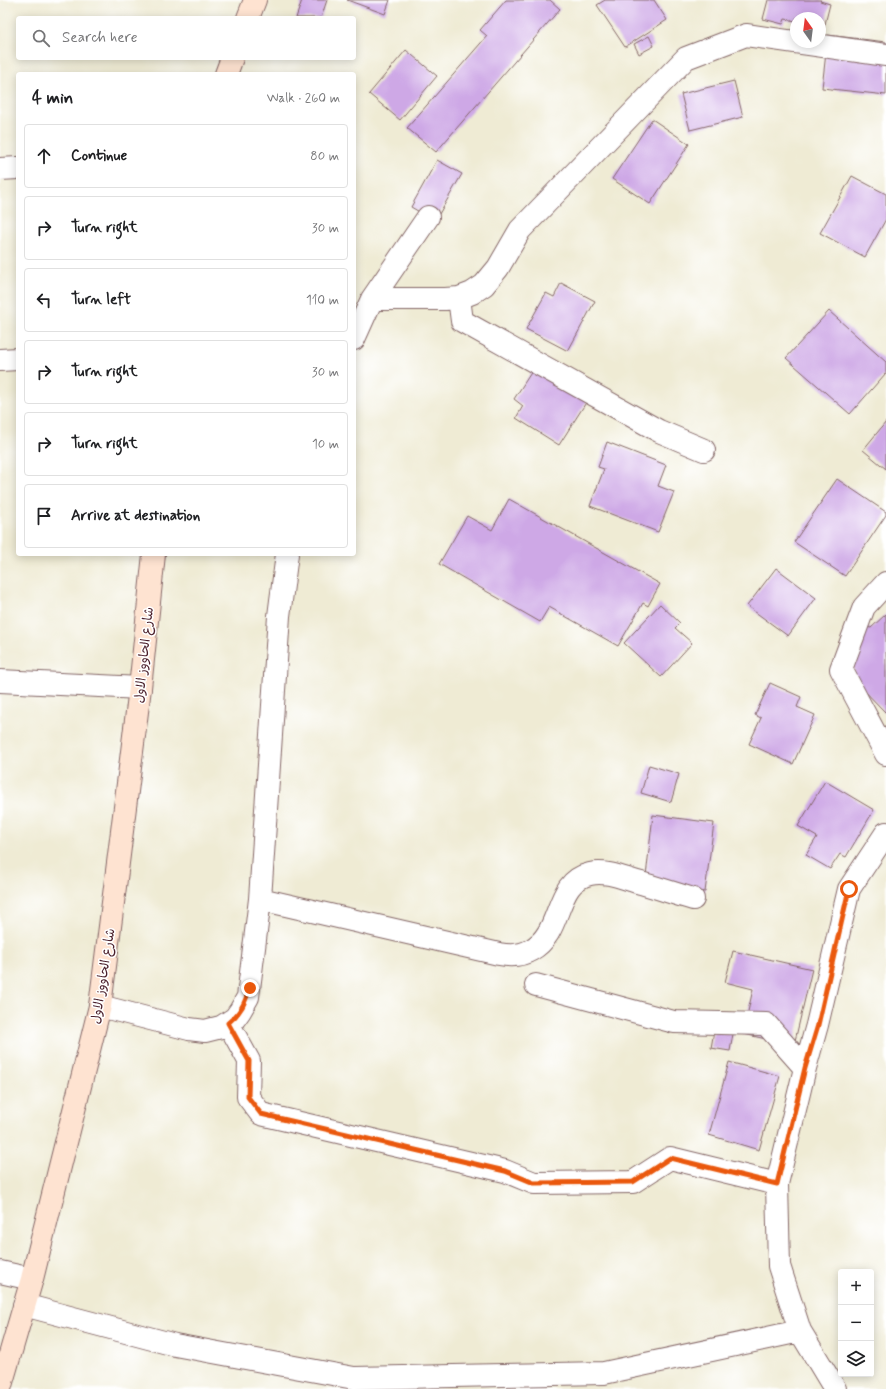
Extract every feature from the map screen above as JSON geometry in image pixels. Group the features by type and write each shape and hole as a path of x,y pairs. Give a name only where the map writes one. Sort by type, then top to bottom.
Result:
{"main road":[{"path":"249,16 254,0"},
{"path":"227,72 231,60"},
{"name":"شارع الحاووز الاول","path":"0,1389 32,1279 100,1006 140,688 154,556"}],"street":[{"path":"372,299 445,300 459,298 472,293 484,285 498,268 520,230 686,58 746,35 886,55"},
{"path":"0,169 16,168"},
{"path":"356,335 372,299 428,217"},
{"path":"459,298 462,321 659,431 704,450"},
{"path":"0,360 16,359"},
{"path":"100,1006 197,1031 214,1030 228,1023 240,1011 248,996 260,899 278,616 287,556"},
{"path":"886,583 864,607 841,669 886,754"},
{"path":"0,681 140,688"},
{"path":"835,1389 800,1331 779,1266 777,1184 805,1068 818,1025 849,889 886,833"},
{"path":"260,899 512,956 528,952 542,942 552,929 563,898 568,889 578,879 590,874 609,874 693,899"},
{"path":"536,985 674,1022 766,1024 805,1068"},
{"path":"228,1023 249,1061 248,1097 261,1114 505,1171 534,1183 633,1182 670,1158 777,1184"},
{"path":"0,1272 32,1279"},
{"path":"24,1304 174,1345 354,1383 604,1373 800,1331"}],"building":[{"path":"302,0 327,0 322,16 297,16"},
{"path":"347,0 390,0 385,14"},
{"path":"506,0 550,0 560,9 436,152 407,128 487,36 480,30"},
{"path":"605,0 654,0 667,20 625,47 597,5"},
{"path":"768,0 821,0 820,1 830,4 826,20 826,12 790,12 790,20 785,19 783,24 763,19"},
{"path":"828,35 886,42 886,95 822,88"},
{"path":"649,36 654,46 639,54 634,44"},
{"path":"406,50 437,76 400,120 369,94"},
{"path":"734,81 743,117 690,130 681,94"},
{"path":"652,119 689,144 650,204 612,179"},
{"path":"437,160 462,174 435,221 411,207"},
{"path":"852,176 886,194 886,219 865,257 820,233"},
{"path":"561,283 595,301 568,351 526,329 546,293 554,297"},
{"path":"829,311 886,362 886,373 850,414 786,358"},
{"path":"534,368 587,401 559,445 516,418 523,406 514,399"},
{"path":"886,422 886,469 863,450"},
{"path":"607,442 666,465 658,486 674,492 658,532 590,506 604,469 598,467"},
{"path":"837,479 886,512 886,515 845,576 794,542"},
{"path":"509,499 660,584 648,606 643,603 618,646 549,607 540,622 439,564 467,516 492,530"},
{"path":"776,568 816,598 788,636 747,606"},
{"path":"660,604 680,623 675,628 692,643 661,677 624,643"},
{"path":"886,614 885,712 856,682 852,660 858,625 871,628"},
{"path":"770,683 801,697 797,707 815,715 793,764 749,744 761,718 755,715"},
{"path":"649,765 679,774 671,802 641,793"},
{"path":"825,781 874,810 846,857 840,854 830,869 806,855 817,837 798,826"},
{"path":"653,815 714,823 705,892 645,885"},
{"path":"733,951 812,969 794,1045 743,1034 753,989 725,982"},
{"path":"714,1031 733,1034 730,1051 711,1048"},
{"path":"729,1062 780,1076 759,1150 709,1135"}],"route":[{"path":"250,988 248,996 240,1011 235,1018 228,1023 249,1061 248,1097 261,1114 505,1171 534,1183 633,1182 670,1158 777,1184 805,1068 818,1025 849,889"}]}
